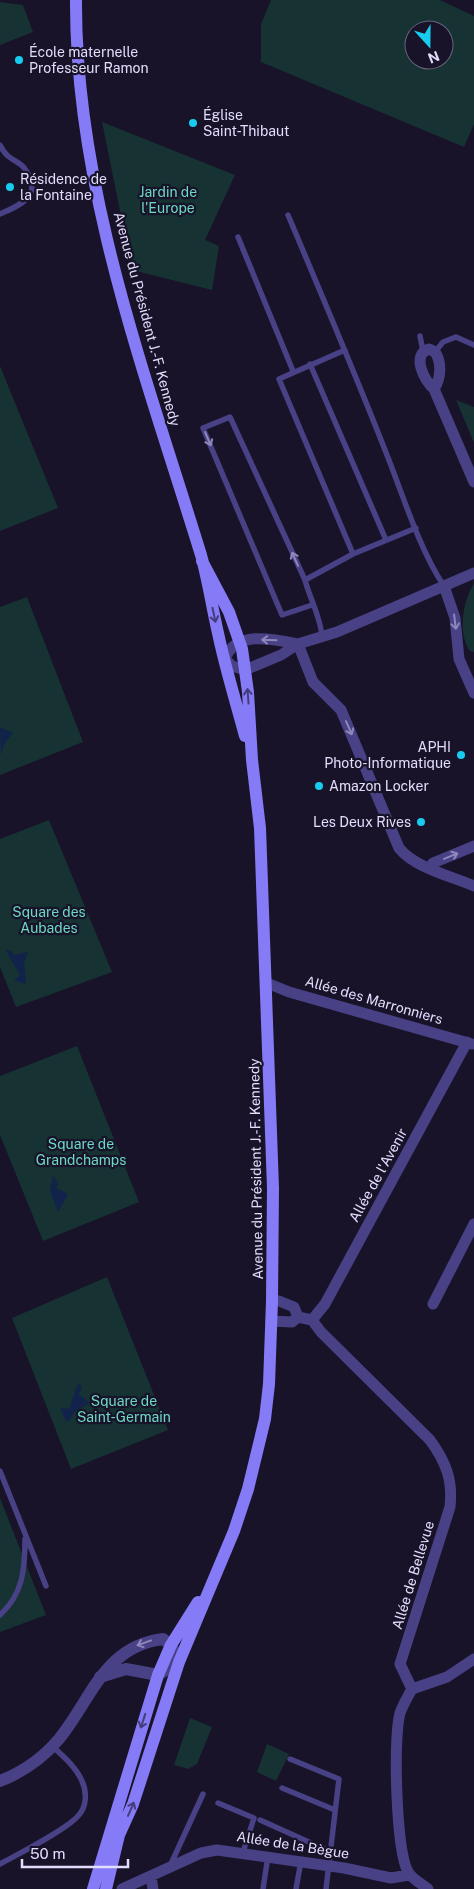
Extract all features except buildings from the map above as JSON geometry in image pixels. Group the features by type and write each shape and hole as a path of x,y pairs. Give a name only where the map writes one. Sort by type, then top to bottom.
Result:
{"main road":[{"name":"Avenue du Président J.-F. Kennedy","path":"76,0 81,103 112,259 170,462 202,561 225,659 252,758"},
{"name":"Avenue du Président J.-F. Kennedy","path":"106,1889 119,1835 134,1804 179,1662 237,1523 258,1452 266,1410 272,1301 273,1188 260,828 245,670 239,641 230,612 202,561"},
{"name":"Avenue du Président J.-F. Kennedy","path":"93,1889 158,1675 171,1645 216,1572"}],"street":[{"path":"434,389 438,384 440,364 435,352 429,349 423,351 420,355 420,362 429,385 434,389 474,482"},
{"path":"298,644 278,640 239,641 228,650 225,659 232,666 245,670 282,654 298,644 322,638 474,573"},
{"path":"444,586 455,618 459,659 474,693"},
{"path":"298,644 313,682 341,710 391,828 405,855 430,868 474,886"},
{"path":"459,659 468,665 474,665"},
{"path":"430,868 433,863 474,846"},
{"name":"Allée des Marronniers","path":"267,983 289,992 471,1043"},
{"name":"Allée de l'Avenir","path":"312,1320 325,1304 471,1043"},
{"path":"433,1304 474,1224"},
{"path":"272,1301 279,1300 294,1308 298,1317"},
{"path":"298,1317 312,1320"},
{"path":"271,1321 292,1322 298,1317"},
{"name":"Allée de Bellevue","path":"312,1320 321,1332 430,1440 441,1455 450,1474 452,1491 450,1506 400,1664 412,1689"},
{"path":"0,1781 25,1769 52,1746 100,1677 115,1661 141,1644 163,1639 171,1645 179,1662 158,1675 126,1669 100,1677"},
{"path":"428,1889 410,1875 404,1864 396,1777 400,1714 412,1689 448,1677 474,1659"},
{"name":"Allée de la Bègue","path":"122,1889 209,1851 226,1850 330,1866 391,1878 410,1875"},
{"path":"151,1876 153,1889"}],"lane":[{"path":"0,145 5,156 25,168 33,185 32,192 27,199 15,208 0,214"},
{"path":"288,215 345,350 416,528 436,575 444,586"},
{"path":"238,238 294,371"},
{"path":"420,336 423,351"},
{"path":"435,352 443,342 456,337 474,345"},
{"path":"345,350 279,379 353,554"},
{"path":"310,364 386,540"},
{"path":"312,605 282,615 203,428 230,417 305,580 312,605 321,625 322,638"},
{"path":"305,580 353,554 416,528"},
{"path":"0,1471 46,1586"},
{"path":"0,1615 10,1605 22,1584 25,1570 25,1535"},
{"path":"0,1864 79,1816 86,1800 82,1780 72,1765 52,1746"},
{"path":"290,1759 339,1779 326,1889"},
{"path":"282,1788 336,1810"},
{"path":"172,1866 203,1794"},
{"path":"218,1803 254,1818 242,1852"},
{"path":"260,1820 331,1852"},
{"path":"263,1889 268,1856"},
{"path":"296,1889 300,1861"}],"green space":[{"path":"271,0 440,0 474,16 474,124 464,147 261,62 261,24"},
{"path":"0,2 23,5 33,32 0,45"},
{"name":"Jardin de l'Europe","path":"102,122 235,175 205,240 219,246 212,290 132,270"},
{"path":"0,366 58,508 0,531"},
{"path":"456,400 474,407 474,443"},
{"path":"474,583 474,652 470,651 466,644 463,617 464,608"},
{"path":"27,597 83,742 0,775 0,607"},
{"name":"Square des Aubades","path":"49,820 112,972 16,1007 0,967 0,839"},
{"name":"Square de Grandchamps","path":"77,1046 139,1202 43,1241 0,1135 0,1076"},
{"name":"Square de Saint-Germain","path":"107,1277 168,1430 71,1469 12,1318"},
{"path":"0,1498 46,1615 0,1632"},
{"path":"190,1718 212,1727 197,1764 188,1769 174,1765"},
{"path":"267,1744 289,1754 276,1781 257,1772"}],"water":[{"path":"0,727 13,733 4,744 1,755"},
{"path":"5,949 12,952 13,955 28,952 24,963 26,984 14,980 20,975"},
{"path":"53,1175 58,1184 56,1188 68,1194 58,1212 50,1191"},
{"path":"80,1383 82,1390 78,1393 90,1403 75,1411 69,1421 66,1421 60,1408 69,1409 76,1388"}],"place":[{"name":"École maternelle Professeur Ramon","path":"19,60"},
{"name":"Église Saint-Thibaut","path":"193,123"},
{"name":"Résidence de la Fontaine","path":"10,187"},
{"name":"APHI Photo-Informatique","path":"461,755"},
{"name":"Amazon Locker","path":"319,786"},
{"name":"Les Deux Rives","path":"421,822"}]}
